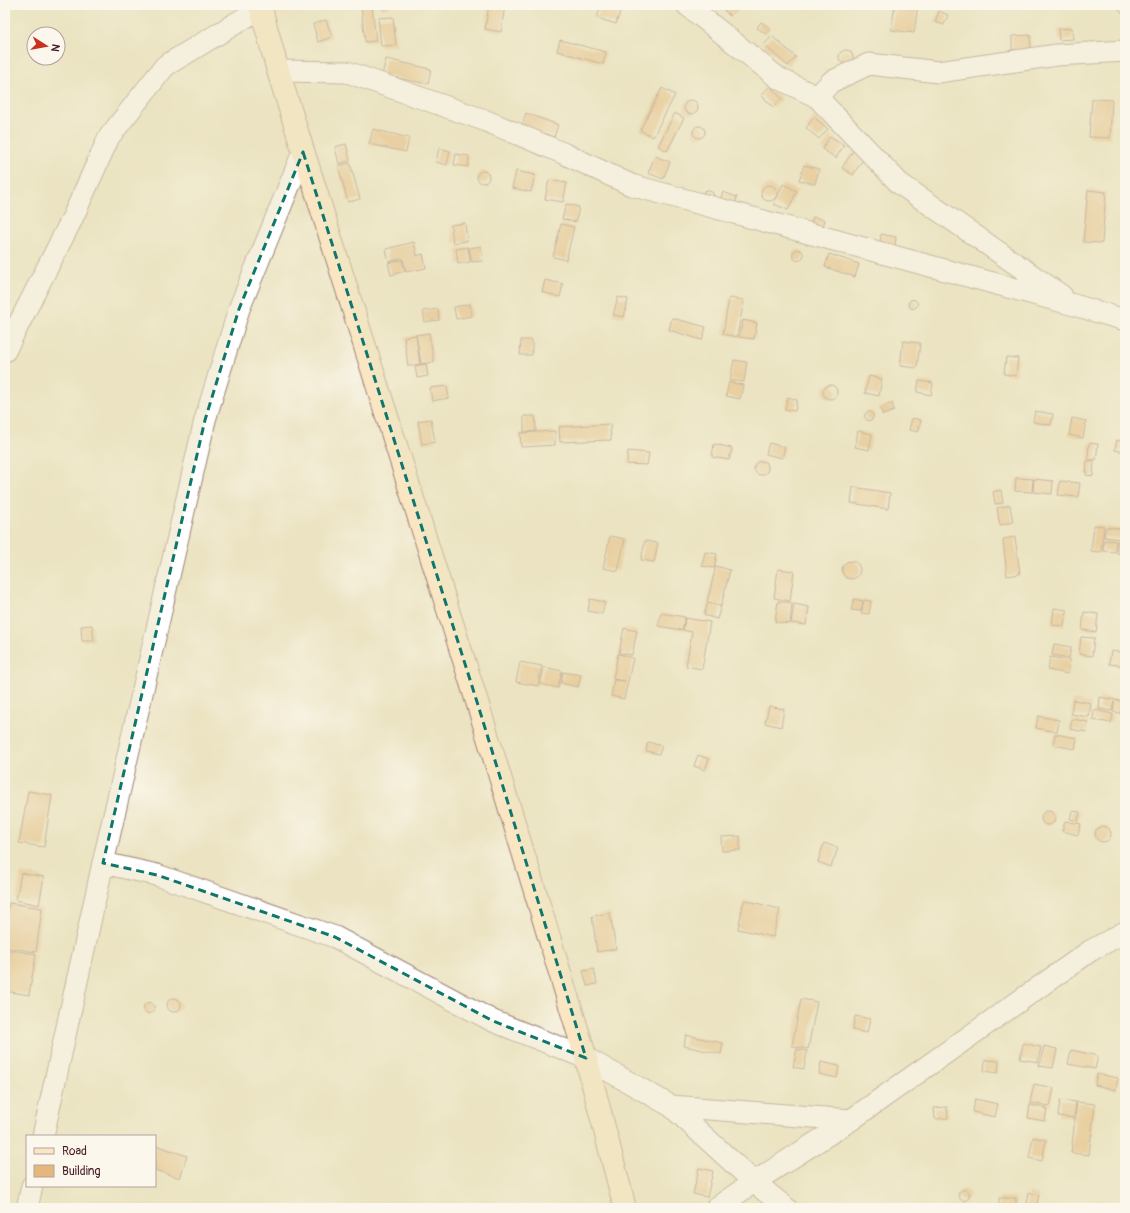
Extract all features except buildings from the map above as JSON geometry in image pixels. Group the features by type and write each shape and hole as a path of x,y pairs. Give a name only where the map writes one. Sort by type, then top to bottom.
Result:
{"main road":[{"path":"260,7 303,152 478,705 586,1058 625,1208"}],"street":[{"path":"687,5 778,78 817,97 899,183 1074,304"},
{"path":"5,351 72,220 109,137 165,66 260,7"},
{"path":"817,97 831,82 869,64 938,72 1057,55 1125,51"},
{"path":"278,71 347,72 484,120 565,154 631,185 1074,304 1125,320"},
{"path":"43,1135 103,863 204,420 239,309 303,152"},
{"path":"103,863 157,875 335,937 493,1021 586,1058 671,1106 754,1182 786,1208"},
{"path":"716,1208 851,1120 1090,951 1125,932"},
{"path":"671,1106 851,1120"},
{"path":"27,1208 32,1187"}],"highlighted area":[{"path":"303,152 478,705 586,1058 493,1021 335,937 157,875 103,863 205,420 239,309"}]}
